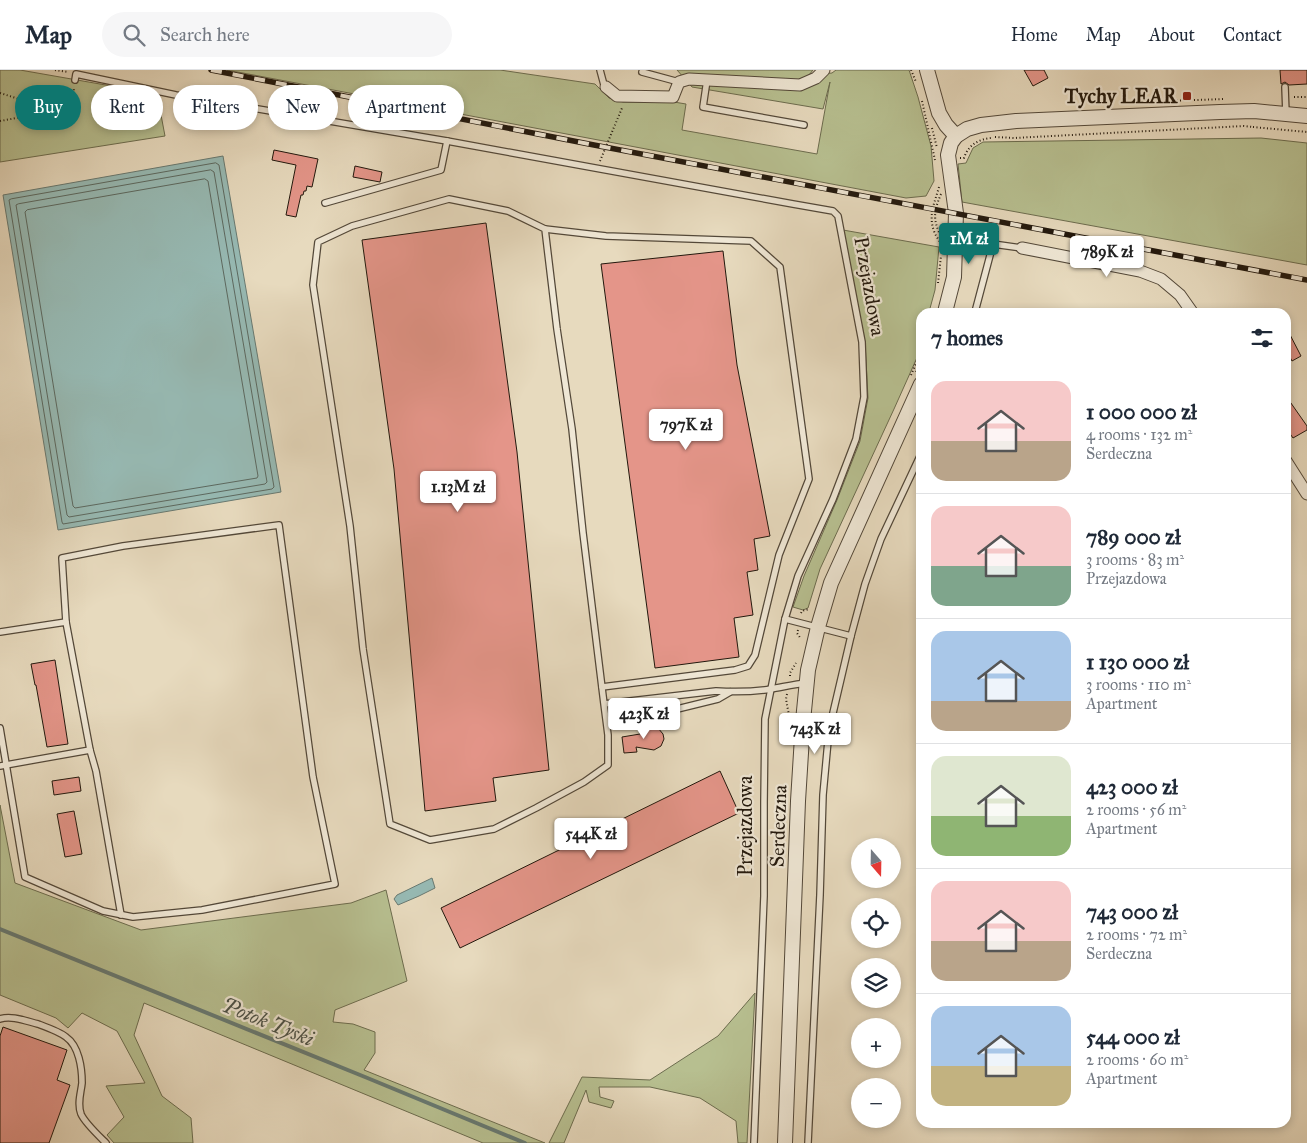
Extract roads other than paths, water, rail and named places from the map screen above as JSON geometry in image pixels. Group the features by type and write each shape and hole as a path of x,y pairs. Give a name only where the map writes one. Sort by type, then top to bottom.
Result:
{"street":[{"path":"606,87 617,96 673,97 679,82 689,79 800,85 816,78 824,70"},
{"path":"927,70 939,113 946,125 956,136"},
{"path":"946,308 954,277 956,213 941,160 948,155 951,143 956,136 967,129 981,125 1016,121 1254,111 1307,116"},
{"path":"1022,248 1140,271 1161,279 1180,295 1189,308"},
{"name":"Serdeczna","path":"785,1143 798,801 802,721 808,670 831,583 916,395"},
{"path":"1291,469 1307,494"}],"lane":[{"path":"600,70 606,87"},
{"path":"642,72 679,82"},
{"name":"Przejazdowa","path":"75,77 597,168 833,211 838,216 862,342 864,397 856,439 834,499 798,576 784,619 765,719 764,896 754,1143"},
{"path":"708,80 704,106 804,125"},
{"path":"1285,87 1286,114"},
{"path":"325,203 441,170 447,141"},
{"path":"545,229 572,429 583,532 606,720 608,765 584,782 494,829 430,840 390,824 362,648 350,526 313,285 318,242 352,226 449,199 508,211 545,229 606,236 751,241 780,267 810,479 779,555 755,655 748,666 735,670 602,687"},
{"path":"976,308 993,244 1022,248"},
{"path":"808,1143 823,795 829,730 865,584 881,539 916,465"},
{"path":"0,728 3,766 25,877 103,911 121,915 133,917 202,910 334,884 313,777 279,525 123,546 62,558 66,622 90,750 96,771 121,915"},
{"path":"784,619 851,636"},
{"path":"0,632 66,622"},
{"path":"604,704 716,691 731,692 771,689 807,683"},
{"path":"606,720 633,714 665,712 718,699 731,692"},
{"path":"3,766 90,750"},
{"path":"0,1019 20,1019 44,1026 67,1037 75,1049 81,1066 82,1082 79,1104 81,1115 106,1143"}],"water":[{"path":"223,156 281,492 58,530 3,195"},
{"path":"432,878 435,888 398,905 394,899 397,895"}],"waterway":[{"name":"Potok Tyski","path":"0,929 525,1143"}],"railway":[{"path":"211,70 594,145 1307,280"}],"place":[{"name":"Tychy LEAR","path":"1187,96"}]}
